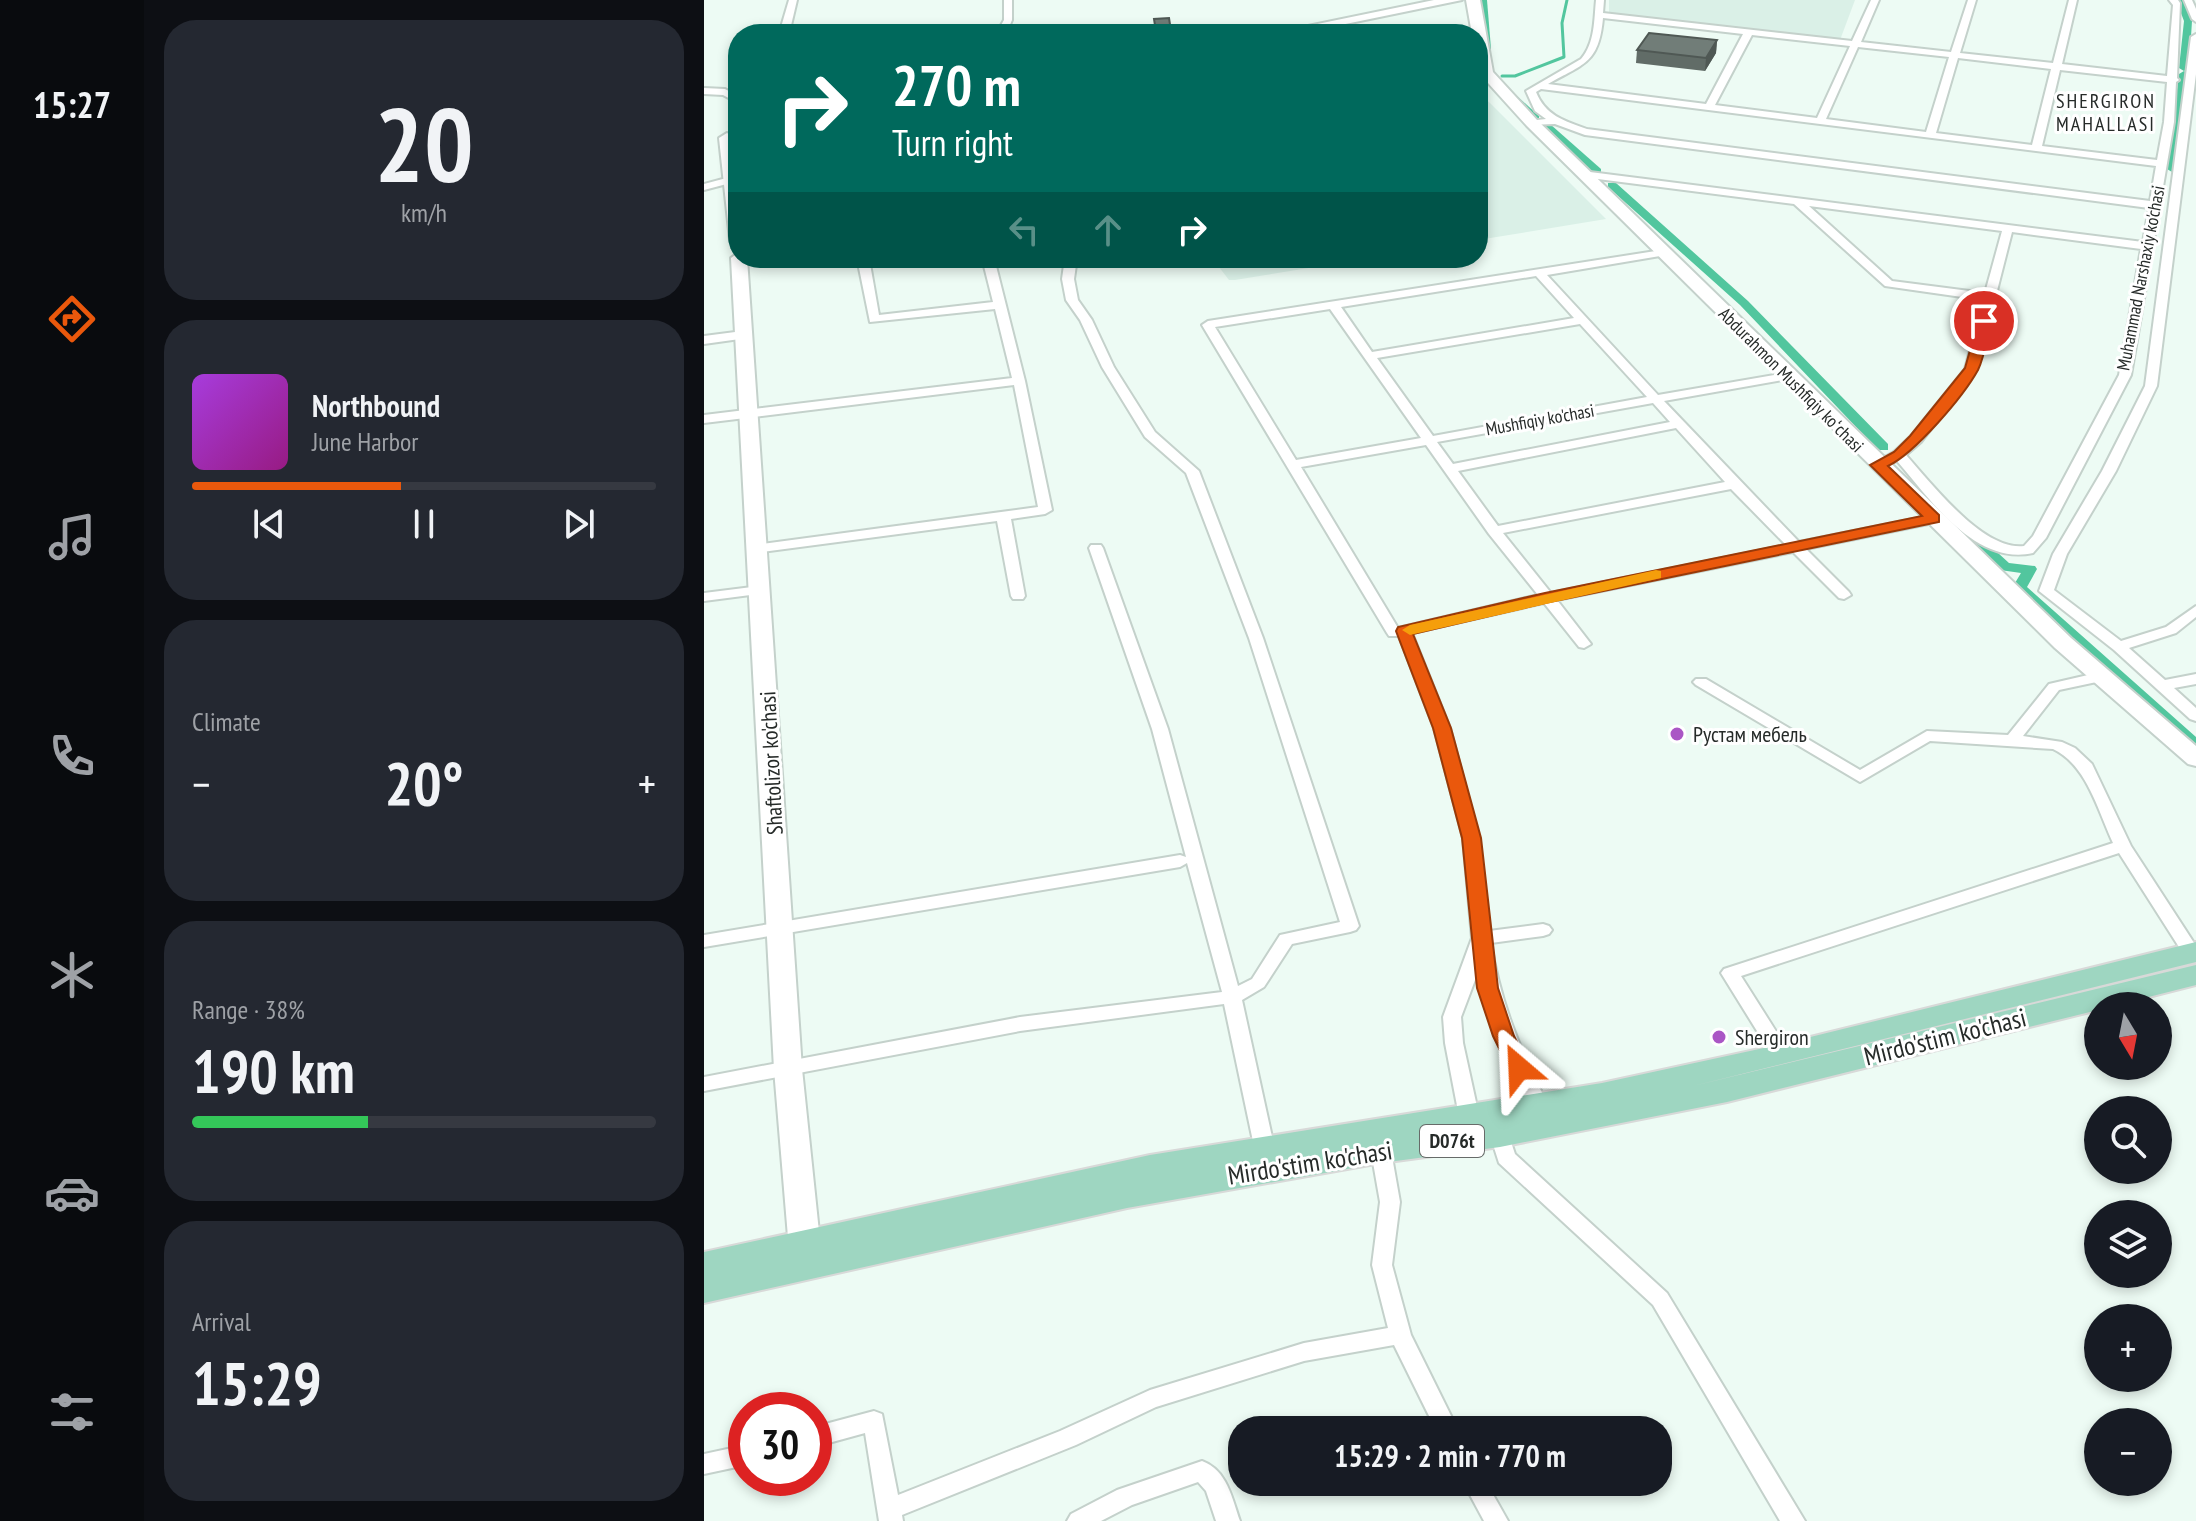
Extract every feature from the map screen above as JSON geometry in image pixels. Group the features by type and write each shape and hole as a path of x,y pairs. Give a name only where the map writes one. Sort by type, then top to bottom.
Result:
{"main road":[{"name":"Mirdo'stim ko'chasi","path":"704,1266 805,1255 1381,1151 1539,1106 1782,1055 2195,960"},
{"name":"Mirdo'stim ko'chasi","path":"704,1289 805,1255 1264,1146 1727,1091 2195,960"}],"street":[{"path":"787,24 793,0"},
{"path":"1006,24 1008,0"},
{"path":"1329,24 1455,0"},
{"name":"Abdurahmon Mushfiqiy koʻchasi","path":"1473,0 1477,24"},
{"path":"1600,0 1597,43 1592,56 1578,67 1531,91 1534,102 1556,121 1585,132 2154,205"},
{"path":"1820,122 1875,0"},
{"path":"1930,135 1972,0"},
{"path":"2036,149 2073,0"},
{"path":"2185,4 2196,19"},
{"name":"Muhammad Narshaxiy ko'chasi","path":"1899,455 1928,488 1991,546 2007,552 2028,550 2039,538 2125,375 2161,170 2185,4"},
{"path":"1599,15 2058,67 2174,75 2195,72"},
{"path":"1709,108 1748,33"},
{"path":"2196,37 2195,72 2151,386 2109,471 2060,554 2046,591 2119,647 2196,716"},
{"name":"Abdurahmon Mushfiqiy koʻchasi","path":"1488,75 1582,174 1933,519 2101,677 2196,759"},
{"path":"1538,86 2036,149 2196,179"},
{"path":"704,91 728,94"},
{"path":"1532,123 1556,121"},
{"path":"1582,174 2146,246"},
{"path":"704,187 728,181"},
{"path":"1797,201 1889,284 1990,297"},
{"path":"1878,465 1899,455 1971,369 2008,228"},
{"path":"1662,253 1208,325 1394,633 1545,598 1933,519"},
{"name":"Shaftolizor ko'chasi","path":"740,268 751,413 755,549 788,1069 805,1255"},
{"path":"865,268 874,319 1000,305"},
{"path":"755,549 1045,510 1019,381 991,268"},
{"path":"704,1084 1020,1024 1232,997 1258,983 1286,939 1350,926 1256,638 1192,471 1150,434 1108,367 1086,320 1072,300 1070,268"},
{"path":"1538,272 1734,484 1844,595"},
{"path":"1333,305 1494,531 1584,644"},
{"path":"1369,356 1583,320"},
{"path":"704,340 743,335"},
{"name":"Mushfiqiy ko'chasi","path":"1292,465 1788,375"},
{"path":"704,419 1019,381"},
{"path":"1450,469 1679,424"},
{"path":"1494,531 1734,484"},
{"path":"1003,515 1018,596"},
{"path":"1096,548 1160,729 1232,997 1264,1146"},
{"path":"704,597 760,590"},
{"path":"2119,647 2171,630 2196,610"},
{"path":"1404,631 1442,728 1471,838 1487,988 1503,1036 1539,1106"},
{"path":"2012,740 2054,687 2101,677"},
{"path":"2164,685 2196,679"},
{"path":"1701,682 1860,777 1927,736 2012,740 2056,745 2069,751 2086,768 2123,846 2195,960"},
{"path":"1782,1055 1730,973 2123,846"},
{"path":"704,941 1180,861"},
{"path":"1481,938 1543,930"},
{"path":"1481,938 1452,1017 1454,1043 1506,1158 1660,1299 1793,1521"},
{"path":"1381,1151 1390,1202 1382,1265 1400,1335 1440,1416"},
{"path":"832,1432 874,1421 890,1515 1150,1399 1304,1352 1400,1335"},
{"path":"704,1464 728,1459"},
{"path":"1079,1521 1125,1497 1202,1471 1216,1485 1228,1521"},
{"path":"1482,1496 1496,1521"}],"shaded area":[{"path":"1609,0 1855,0 1840,40 1609,13"},
{"path":"1488,101 1491,104 1606,219 1488,238"},
{"path":"1220,268 1309,268 1235,280 1229,280"}],"building":[{"path":"1169,18 1170,24 1155,24 1154,19"},
{"path":"1649,33 1717,40 1706,58 1637,50"}],"waterway":[{"path":"1483,0 1484,24"},
{"path":"1502,76 1515,76 1564,57 1562,23 1567,0"},
{"path":"2180,0 2188,21 2184,68"},
{"path":"2172,169 2184,74"},
{"path":"1514,98 1536,118"},
{"path":"1546,126 1597,171"},
{"path":"1612,185 1744,303 1883,447"},
{"path":"1958,524 2005,567 2030,569 2019,588 2196,745"}],"slow traffic":[{"path":"1410,630 1656,575"}],"place":[{"name":"Рустам мебель","path":"1677,734"},
{"name":"Shergiron","path":"1719,1037"}],"district":[{"name":"SHERGIRON MAHALLASI","path":"2106,112"}],"route":[{"path":"1519,1068 1503,1036 1487,988 1471,838 1442,728 1404,631 1545,598 1933,519 1878,465 1899,455 1916,439 1971,369 1984,321"}]}
